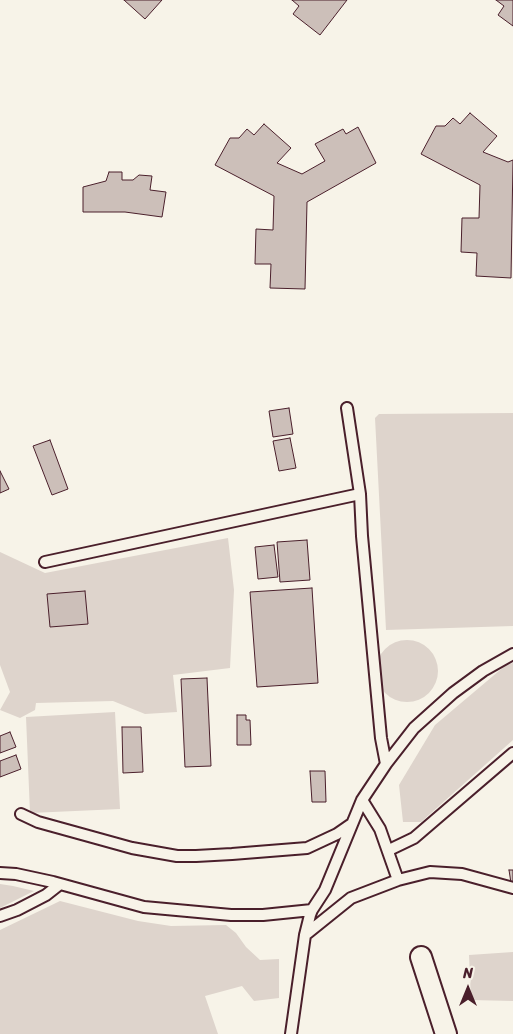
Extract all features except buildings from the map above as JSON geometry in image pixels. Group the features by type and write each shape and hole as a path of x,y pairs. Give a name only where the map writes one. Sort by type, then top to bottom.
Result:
{"street":[{"path":"421,957 446,1034"}],"lane":[{"path":"347,408 360,494 362,536 381,738 386,764"},
{"path":"45,562 360,494"},
{"path":"291,1034 305,936 312,910 325,890 362,800 386,764 414,728 453,693 483,671 513,654"},
{"path":"389,850 414,838 513,754"},
{"path":"362,800 380,828 398,880"},
{"path":"21,814 38,822 132,848 187,856 307,848 338,834 351,824"},
{"path":"305,936 351,898 398,880 430,872 462,874 513,888"},
{"path":"0,873 16,874 60,884 144,907 231,915 263,915 312,910"},
{"path":"0,916 18,910 46,895 60,884"}],"shaded area":[{"path":"513,413 513,626 386,630 375,418 379,414"},
{"path":"228,538 234,590 230,668 173,675 177,712 145,714 113,701 36,703 35,710 20,718 0,710 10,692 0,665 0,552 45,573"},
{"path":"407,640 419,643 429,649 435,659 438,671 435,683 429,693 419,699 407,702 395,699 385,693 379,683 376,671 379,659 385,649 395,643"},
{"path":"513,663 513,740 421,822 403,822 399,785 435,725 506,665"},
{"path":"115,712 120,809 30,813 26,717"},
{"path":"0,884 13,886 34,891 0,908"},
{"path":"60,901 138,921 171,926 226,925 236,933 246,947 260,960 279,959 279,998 254,1001 242,986 205,996 218,1034 0,1034 0,930"},
{"path":"513,952 513,1001 471,1000 469,955"}]}
